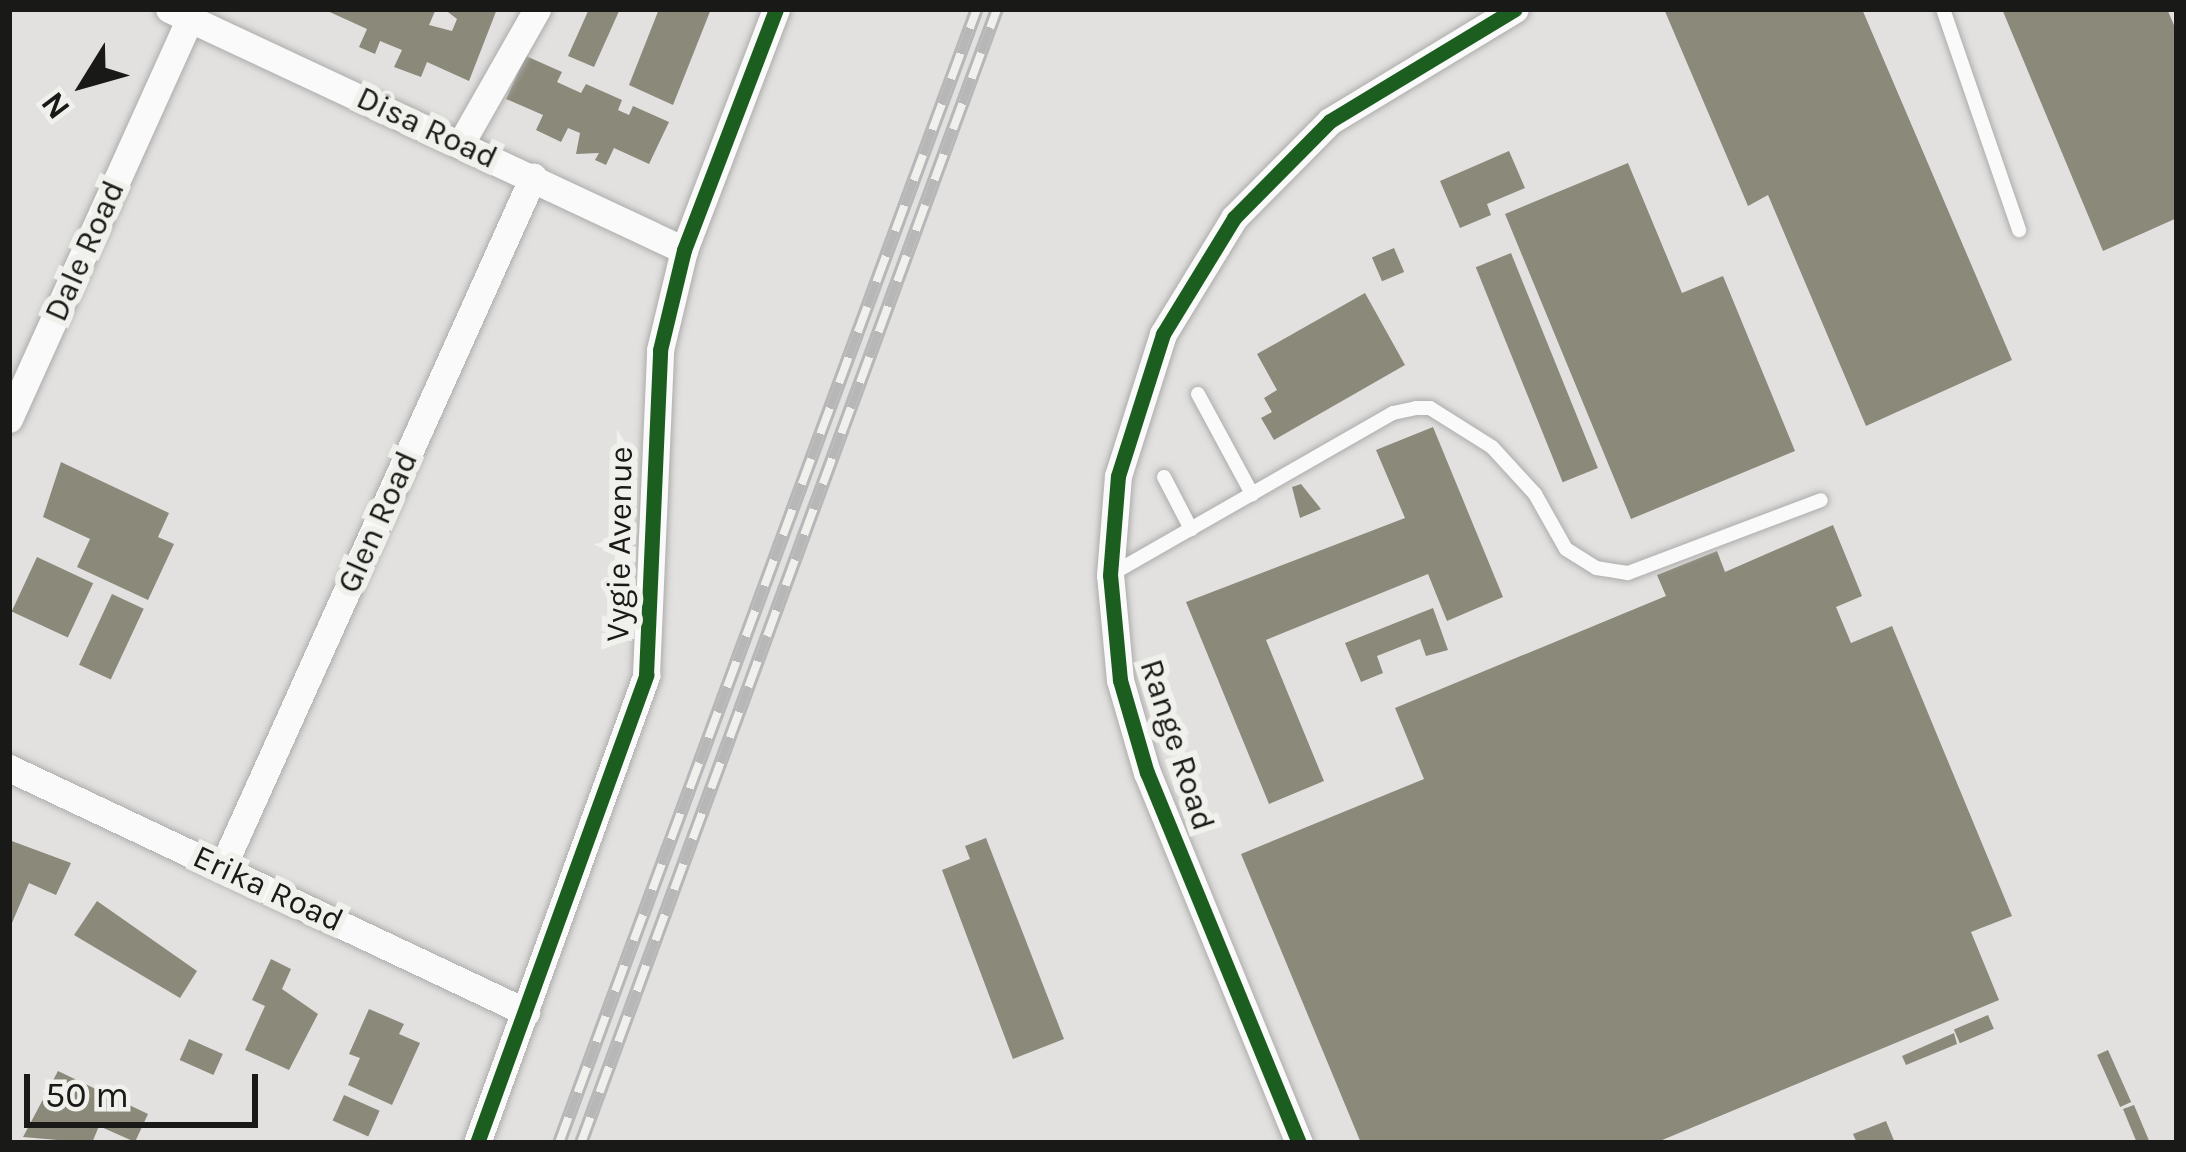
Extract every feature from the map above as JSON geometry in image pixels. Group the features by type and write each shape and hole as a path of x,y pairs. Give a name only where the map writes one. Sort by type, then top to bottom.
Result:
{"street":[{"path":"461,142 537,9"},
{"name":"Vygie Avenue","path":"477,1143 646,676 660,350 684,250 776,9"},
{"name":"Range Road","path":"1300,1143 1148,773 1120,680 1110,575 1134,412 1162,334 1207,254 1263,183 1330,121 1515,9"},
{"name":"Disa Road","path":"180,14 684,250"},
{"name":"Dale Road","path":"9,419 180,14"},
{"name":"Glen Road","path":"223,866 532,177"},
{"name":"Erika Road","path":"9,768 526,1012"}],"lane":[{"path":"1943,9 2019,230"},
{"path":"1198,394 1252,494"},
{"path":"1110,575 1393,413 1430,408 1492,446 1535,494 1566,549 1596,568 1628,573 1821,500"},
{"path":"1164,477 1191,529"}],"building":[{"path":"323,9 436,9 429,25 452,31 457,19 444,9 497,9 469,81 427,62 421,77 394,67 402,50 380,41 375,54 359,47 367,29"},
{"path":"589,9 620,9 594,67 568,56"},
{"path":"659,9 711,9 673,105 629,85"},
{"path":"1664,9 1862,9 2012,360 1866,426 1768,195 1748,206"},
{"path":"2002,9 2167,9 2177,32 2177,218 2103,251"},
{"path":"526,56 562,72 557,82 581,93 586,84 622,100 618,110 629,115 633,106 669,122 649,164 614,148 606,165 595,160 599,153 576,154 580,133 568,128 561,142 536,130 543,115 506,99"},
{"path":"1509,151 1525,188 1487,204 1491,215 1460,228 1440,181"},
{"path":"1628,163 1682,293 1723,276 1795,451 1631,519 1505,214"},
{"path":"1394,248 1404,272 1382,281 1372,257"},
{"path":"1511,253 1598,468 1563,482 1476,267"},
{"path":"1365,293 1405,365 1274,440 1261,418 1272,412 1264,398 1277,390 1257,354"},
{"path":"1433,427 1503,597 1447,621 1428,574 1266,640 1324,781 1269,804 1186,602 1405,518 1376,450"},
{"path":"61,462 169,513 158,537 174,544 148,600 77,567 90,539 43,517"},
{"path":"1301,484 1321,509 1300,518 1292,487"},
{"path":"1833,525 1862,596 1836,607 1851,643 1892,626 2012,916 1971,932 1999,1000 1655,1143 1361,1143 1241,854 1424,779 1395,708 1666,596 1657,575 1717,551 1725,572"},
{"path":"37,557 93,583 68,638 12,611"},
{"path":"112,594 144,609 111,679 79,665"},
{"path":"1433,608 1448,650 1426,656 1420,639 1377,656 1383,673 1361,682 1345,643"},
{"path":"986,838 1064,1039 1013,1059 942,870 970,859 965,846"},
{"path":"9,840 71,863 56,895 29,883 9,930"},
{"path":"97,901 197,971 180,998 74,935"},
{"path":"271,959 291,969 282,989 318,1014 289,1070 245,1050 265,1006 252,1000"},
{"path":"369,1009 404,1024 399,1034 420,1043 392,1105 348,1085 360,1058 349,1054"},
{"path":"1988,1015 1994,1029 1960,1043 1954,1029"},
{"path":"1954,1033 1957,1044 1906,1065 1902,1056"},
{"path":"189,1039 223,1054 213,1075 180,1060"},
{"path":"2108,1050 2131,1102 2120,1107 2097,1055"},
{"path":"58,1071 148,1114 135,1142 99,1126 92,1143 23,1137"},
{"path":"344,1095 380,1111 368,1136 333,1121"},
{"path":"2134,1105 2150,1143 2137,1143 2123,1109"},
{"path":"1886,1121 1895,1143 1857,1143 1853,1134"}],"railway":[{"path":"559,1143 977,9"},
{"path":"581,1143 997,9"}],"cycle path":[{"path":"477,1143 646,675 660,350 684,250 776,9"},
{"path":"1299,1143 1147,773 1120,680 1110,575 1118,476 1163,334 1234,218 1330,121 1515,9"}]}
